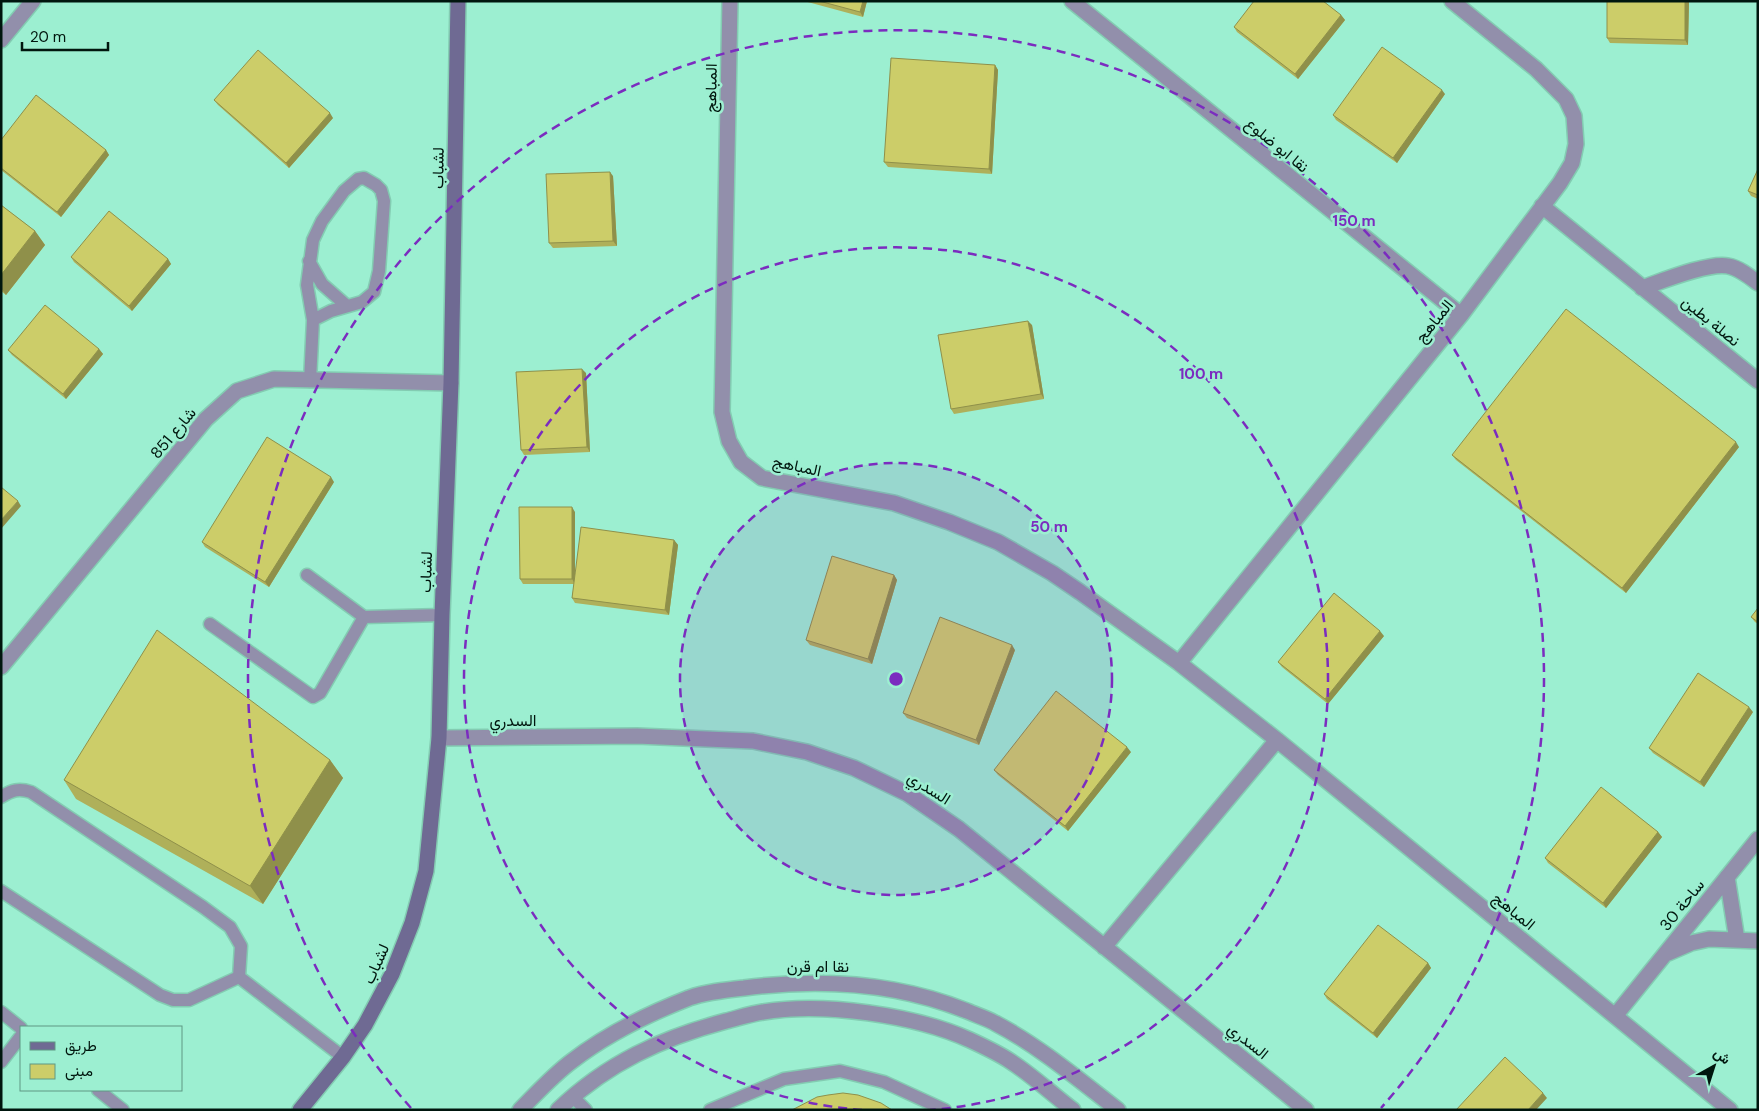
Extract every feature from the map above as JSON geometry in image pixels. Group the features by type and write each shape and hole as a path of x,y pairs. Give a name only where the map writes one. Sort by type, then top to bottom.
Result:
{"street":[{"path":"1,40 33,1"},
{"name":"لشباب","path":"300,1110 365,1025 392,974 412,923 426,871 439,738 451,383 458,1"},
{"name":"المباهج","path":"730,1 722,412 729,441 741,462 762,478 894,503 998,542 1052,573 1180,663 1730,1110"},
{"name":"نقا ابو ضلوع","path":"1072,1 1461,315"},
{"name":"المباهج","path":"1180,663 1461,315 1560,183 1572,163 1576,144 1576,128 1566,99 1536,70 1452,1"},
{"name":"نصلة بطين","path":"1542,206 1758,381"},
{"name":"نصلة بطين","path":"1642,288 1712,266 1725,265 1734,268 1758,283"},
{"name":"شارع 851","path":"1,667 206,419 237,391 274,379 451,383"},
{"name":"السدري","path":"439,738 638,736 753,740 807,752 854,768 908,794 959,829 1306,1110"},
{"path":"1104,947 1277,740"},
{"name":"ساحة 30","path":"1616,1016 1758,839"},
{"name":"ساحة 30","path":"1726,877 1737,940"},
{"name":"ساحة 30","path":"1664,955 1691,943 1709,939 1758,941"},
{"name":"نقا ام قرن","path":"520,1110 571,1061 625,1027 690,998 711,992 772,984 832,982 861,984 920,995 950,1004 994,1022 1040,1050 1118,1110"},
{"path":"558,1110 572,1096 606,1072 644,1049 682,1034 763,1012 808,1009 850,1010 895,1017 926,1024 969,1040 1010,1061 1073,1110"}],"lane":[{"path":"310,381 313,320 307,285 313,240 322,221 344,191 358,179 364,178 381,190 384,201 379,271 374,292 362,302 313,320"},
{"path":"309,261 322,284 347,306"},
{"path":"307,575 364,617 442,615"},
{"path":"210,624 314,697 320,693 364,617"},
{"path":"1,797 9,792 21,789 31,792 210,912 230,928 241,946 238,977"},
{"path":"1,891 160,996 173,1000 189,1000 238,977"},
{"path":"238,977 343,1056"},
{"path":"1,1012 20,1027"},
{"path":"1,1062 20,1037"},
{"path":"710,1110 784,1079 840,1071 884,1082 945,1110"},
{"path":"99,1091 123,1110"},
{"path":"572,1096 586,1110"}],"building":[{"path":"819,1 863,1 860,12"},
{"path":"1254,1 1323,1 1341,15 1295,74 1234,27"},
{"path":"1607,1 1685,1 1685,40 1607,38"},
{"path":"1382,47 1442,90 1393,158 1333,115"},
{"path":"258,50 330,113 286,163 214,100"},
{"path":"891,58 995,65 989,169 884,162"},
{"path":"36,95 106,150 57,212 1,168 1,140"},
{"path":"1758,169 1758,195 1748,191"},
{"path":"610,172 613,241 549,243 546,174"},
{"path":"1,205 35,231 1,275"},
{"path":"109,211 168,259 129,306 71,257"},
{"path":"45,305 99,349 63,394 8,350"},
{"path":"1566,309 1736,442 1622,588 1452,455"},
{"path":"1028,321 1041,394 951,409 938,335"},
{"path":"582,369 587,447 521,450 516,372"},
{"path":"267,437 331,477 265,582 202,542"},
{"path":"1,487 18,501 1,520"},
{"path":"519,507 572,507 572,579 520,579"},
{"path":"581,527 674,540 665,610 572,598"},
{"path":"832,556 894,575 868,659 806,640"},
{"path":"1334,593 1380,631 1325,699 1278,662"},
{"path":"1758,608 1758,622 1751,617"},
{"path":"940,617 1012,645 976,740 903,713"},
{"path":"157,630 330,760 250,886 64,780"},
{"path":"1698,673 1749,707 1700,782 1649,748"},
{"path":"1056,691 1127,747 1065,826 994,770"},
{"path":"1601,787 1658,832 1603,903 1545,858"},
{"path":"1378,925 1428,963 1373,1033 1324,994"},
{"path":"1505,1057 1543,1093 1528,1110 1456,1110"},
{"path":"843,1093 858,1095 881,1103 892,1110 792,1110 817,1097"}]}
